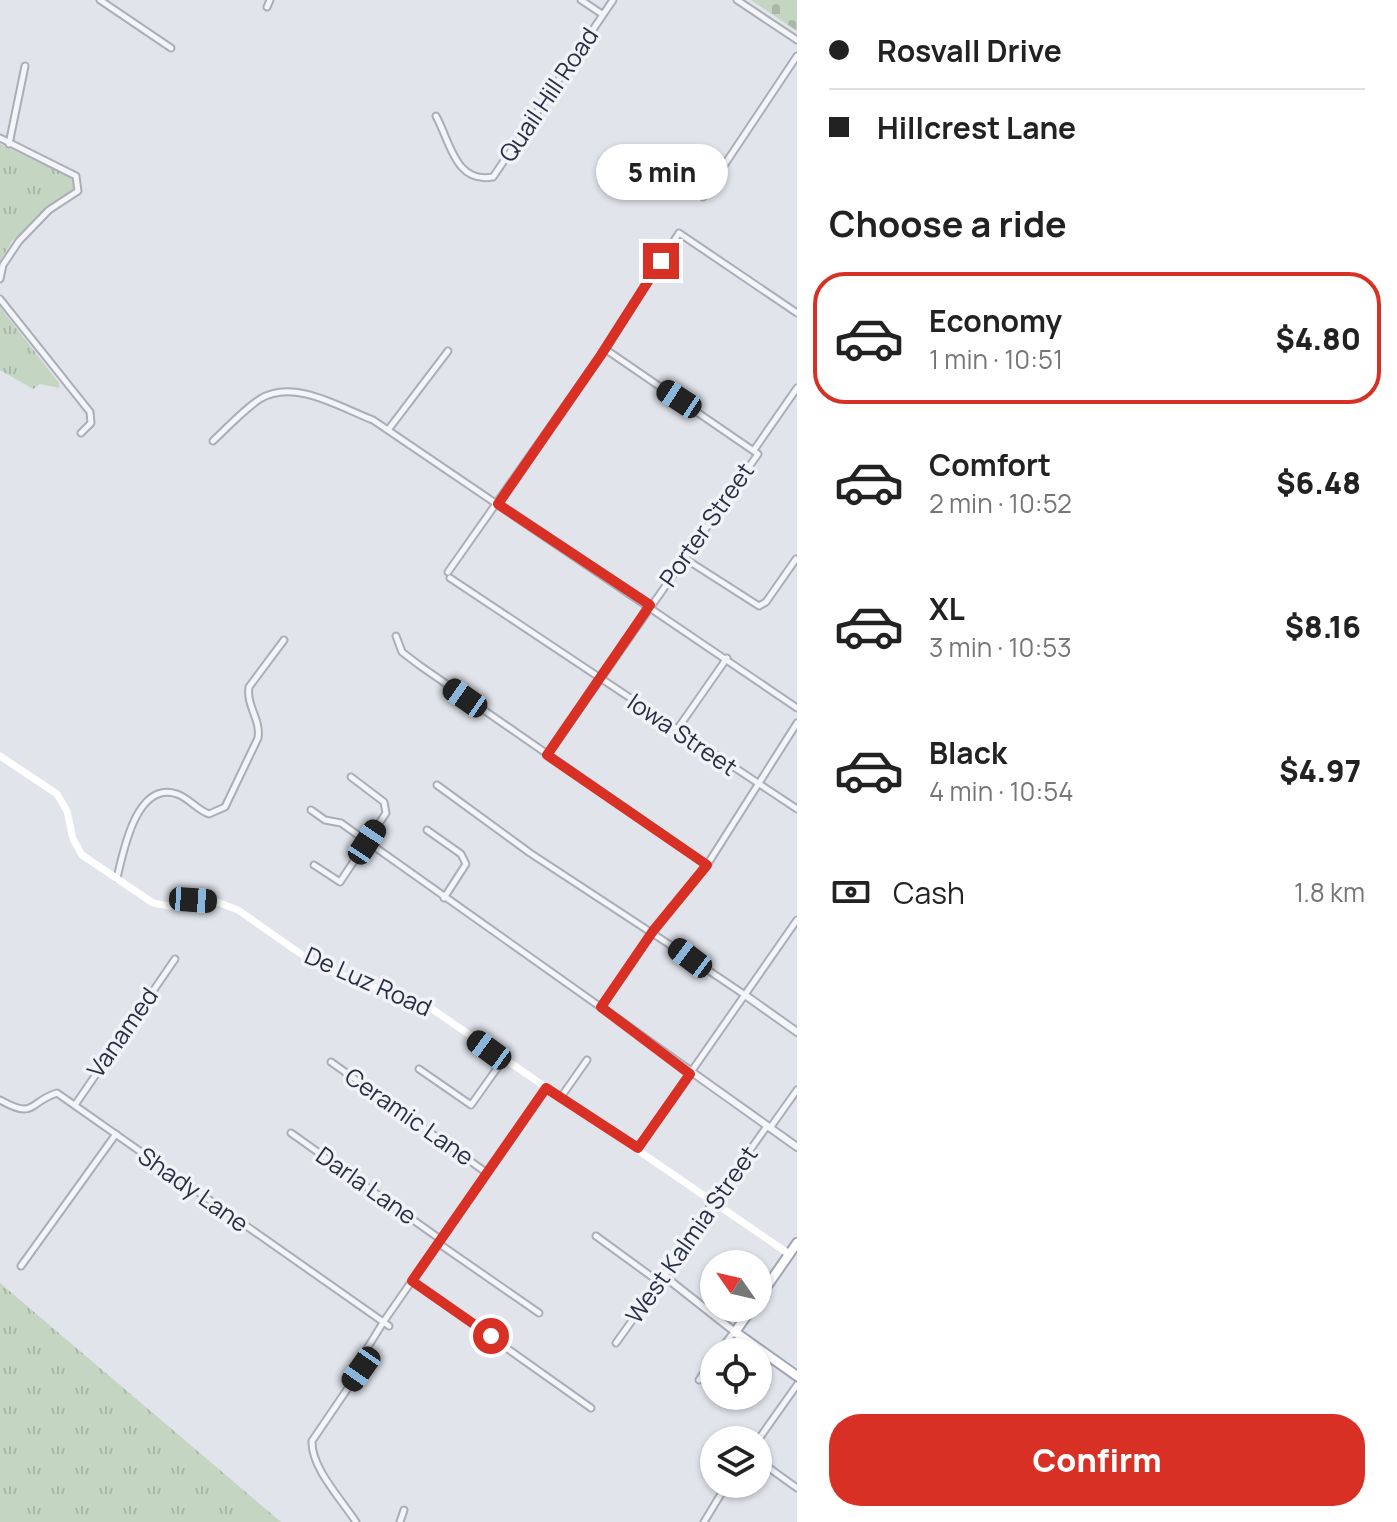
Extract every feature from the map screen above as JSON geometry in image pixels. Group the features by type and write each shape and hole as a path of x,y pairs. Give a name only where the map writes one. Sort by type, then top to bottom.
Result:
{"main road":[{"name":"De Luz Road","path":"0,756 57,794 67,811 73,839 82,855 153,903 169,906 193,900 217,902 238,910 318,966 432,1009 793,1256"},
{"path":"772,1282 793,1256 797,1243"},
{"path":"742,1322 735,1332 797,1376"}],"street":[{"path":"100,0 171,48"},
{"path":"267,7 270,0"},
{"name":"Quail Hill Road","path":"581,0 602,14"},
{"name":"Quail Hill Road","path":"436,116 452,155 460,166 471,175 493,177 613,0"},
{"path":"737,0 797,40"},
{"path":"703,197 797,56"},
{"path":"9,144 25,66"},
{"path":"0,138 76,176 79,182 78,191 49,210 11,249 0,279"},
{"path":"498,504 605,349 679,233 797,313"},
{"path":"0,299 90,412 91,423 81,433"},
{"path":"605,349 756,452"},
{"path":"388,430 448,351"},
{"name":"Porter Street","path":"547,755 797,388"},
{"path":"213,441 260,399 278,391 304,394 373,420 650,605 797,708"},
{"name":"Iowa Street","path":"498,504 449,575 676,731 797,809"},
{"path":"684,558 759,606 766,602 796,559"},
{"path":"396,636 402,652 707,865"},
{"path":"117,878 126,837 143,806 171,793 180,795 209,814 225,807 258,738 260,727 247,694 249,687 284,640"},
{"path":"676,731 727,658"},
{"path":"601,1007 653,931 707,865 797,723"},
{"path":"314,865 340,882 386,807 351,777"},
{"path":"437,785 530,853 690,958"},
{"path":"311,810 325,820 341,823 601,1007 690,1074 797,1147"},
{"path":"427,830 461,854 466,864 444,898"},
{"path":"638,1148 797,920"},
{"name":"Vanamed","path":"76,1106 73,1104 175,959"},
{"path":"696,962 797,1032"},
{"path":"419,1069 471,1105 503,1060"},
{"path":"561,1097 587,1060"},
{"name":"Ceramic Lane","path":"331,1062 487,1173"},
{"path":"356,1522 312,1452 312,1441 361,1369 363,1355 412,1281 546,1088"},
{"name":"West Kalmia Street","path":"616,1343 715,1200 797,1090"},
{"name":"Shady Lane","path":"0,1100 17,1109 33,1109 57,1093 386,1324"},
{"name":"Darla Lane","path":"291,1133 539,1313"},
{"path":"21,1266 116,1134"},
{"path":"596,1236 659,1282"},
{"path":"664,1276 735,1332 730,1338"},
{"path":"412,1281 591,1408"},
{"path":"768,1426 797,1385"},
{"path":"772,1470 797,1488"},
{"path":"704,1522 719,1498"},
{"path":"400,1522 404,1510"}],"green space":[{"path":"751,0 797,0 797,31"},
{"path":"0,144 72,177 77,186 12,241 0,262"},
{"path":"0,307 59,383 59,388 40,384 33,389 0,370"},
{"path":"0,1283 281,1522 0,1522"}],"route":[{"path":"491,1336 412,1281 546,1088 638,1148 690,1074 601,1007 653,931 707,865 547,755 650,605 498,504 601,355 661,261"}]}
